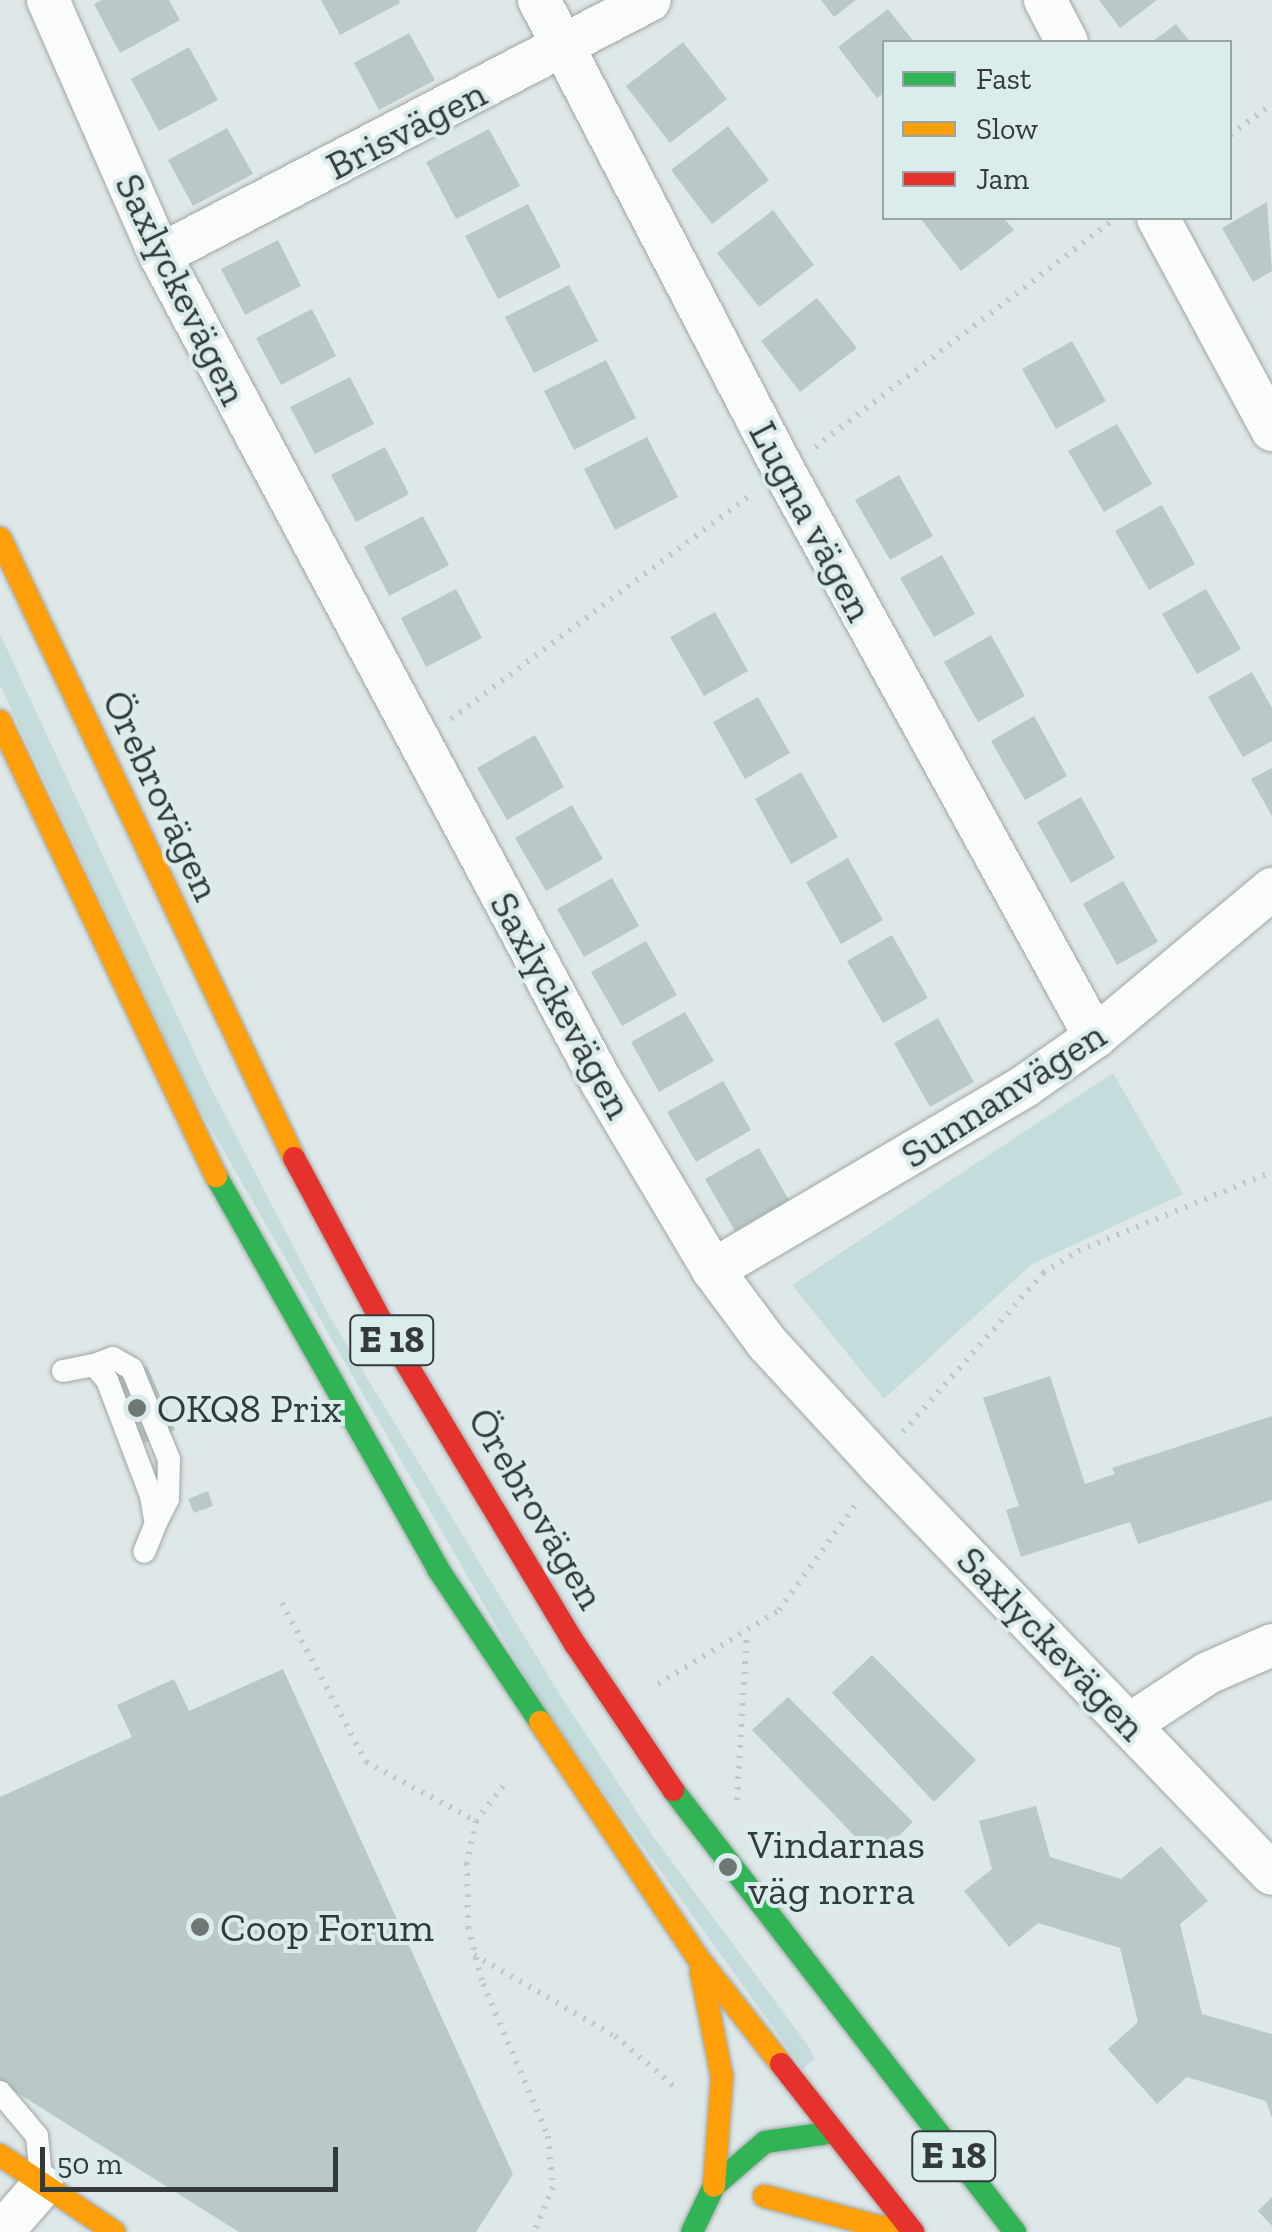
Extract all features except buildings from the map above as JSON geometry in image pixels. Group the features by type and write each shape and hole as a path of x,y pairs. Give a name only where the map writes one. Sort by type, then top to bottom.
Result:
{"main road":[{"name":"Örebrovägen","path":"0,538 288,1146 388,1333 575,1644 679,1800 885,2086 1016,2232"},
{"name":"E 18","path":"0,722 144,1038 355,1425 506,1677 698,1958 841,2126 914,2232"},
{"path":"692,2232 714,2186 722,2076 698,1958"},
{"path":"714,2186 766,2142 841,2126"},
{"path":"722,2223 764,2196 841,2126"},
{"path":"0,2156 114,2232"},
{"path":"764,2196 900,2232"}],"street":[{"name":"Saxlyckevägen","path":"48,0 160,255 602,1082 713,1270 766,1343 1272,1874"},
{"name":"Lugna vägen","path":"539,0 784,471 1095,1036"},
{"name":"Brisvägen","path":"160,255 565,49 650,0"},
{"path":"1044,0 1066,40"},
{"path":"1159,220 1272,430"},
{"name":"Sunnanvägen","path":"713,1270 962,1126 1095,1036 1272,889"},
{"path":"1130,1724 1208,1673 1272,1645"},
{"path":"2,2232 42,2186"}],"lane":[{"path":"63,1372 114,1358 132,1369 169,1459 168,1499 144,1552"},
{"path":"0,2092 37,2136 42,2186"}],"path":[{"path":"1232,134 1272,104"},
{"path":"652,1687 747,1634 779,1610 810,1573 879,1465 1044,1272 1078,1251 1272,1172"},
{"path":"282,1603 366,1762 476,1820"},
{"path":"736,1811 747,1634"},
{"path":"504,1786 476,1820 466,1888 473,1955 552,2152 553,2186 534,2232"},
{"path":"473,1955 616,2036 684,2098"}],"shaded area":[{"path":"0,634 208,1082 330,1317 560,1695 653,1836 809,2047 815,2059 803,2069 542,1706 191,1094 0,685"},
{"path":"1113,1073 1183,1194 1032,1264 884,1399 792,1285"}],"traffic: fast":[{"path":"216,1176 438,1569 540,1722"},
{"path":"673,1790 1015,2232"},
{"path":"692,2232 714,2186 765,2142 834,2132"}],"traffic: slow":[{"path":"0,538 294,1158"},
{"path":"0,721 216,1176"},
{"path":"540,1722 698,1958 781,2064"},
{"path":"701,1971 722,2077 714,2186"},
{"path":"0,2155 114,2232"},
{"path":"764,2196 900,2232"}],"traffic: jam":[{"path":"294,1158 388,1333 575,1644 673,1790"},
{"path":"781,2064 913,2232"}],"place":[{"name":"OKQ8 Prix","path":"137,1408"},
{"name":"Vindarnas väg norra","path":"728,1867"},
{"name":"Coop Forum","path":"200,1927"}]}
